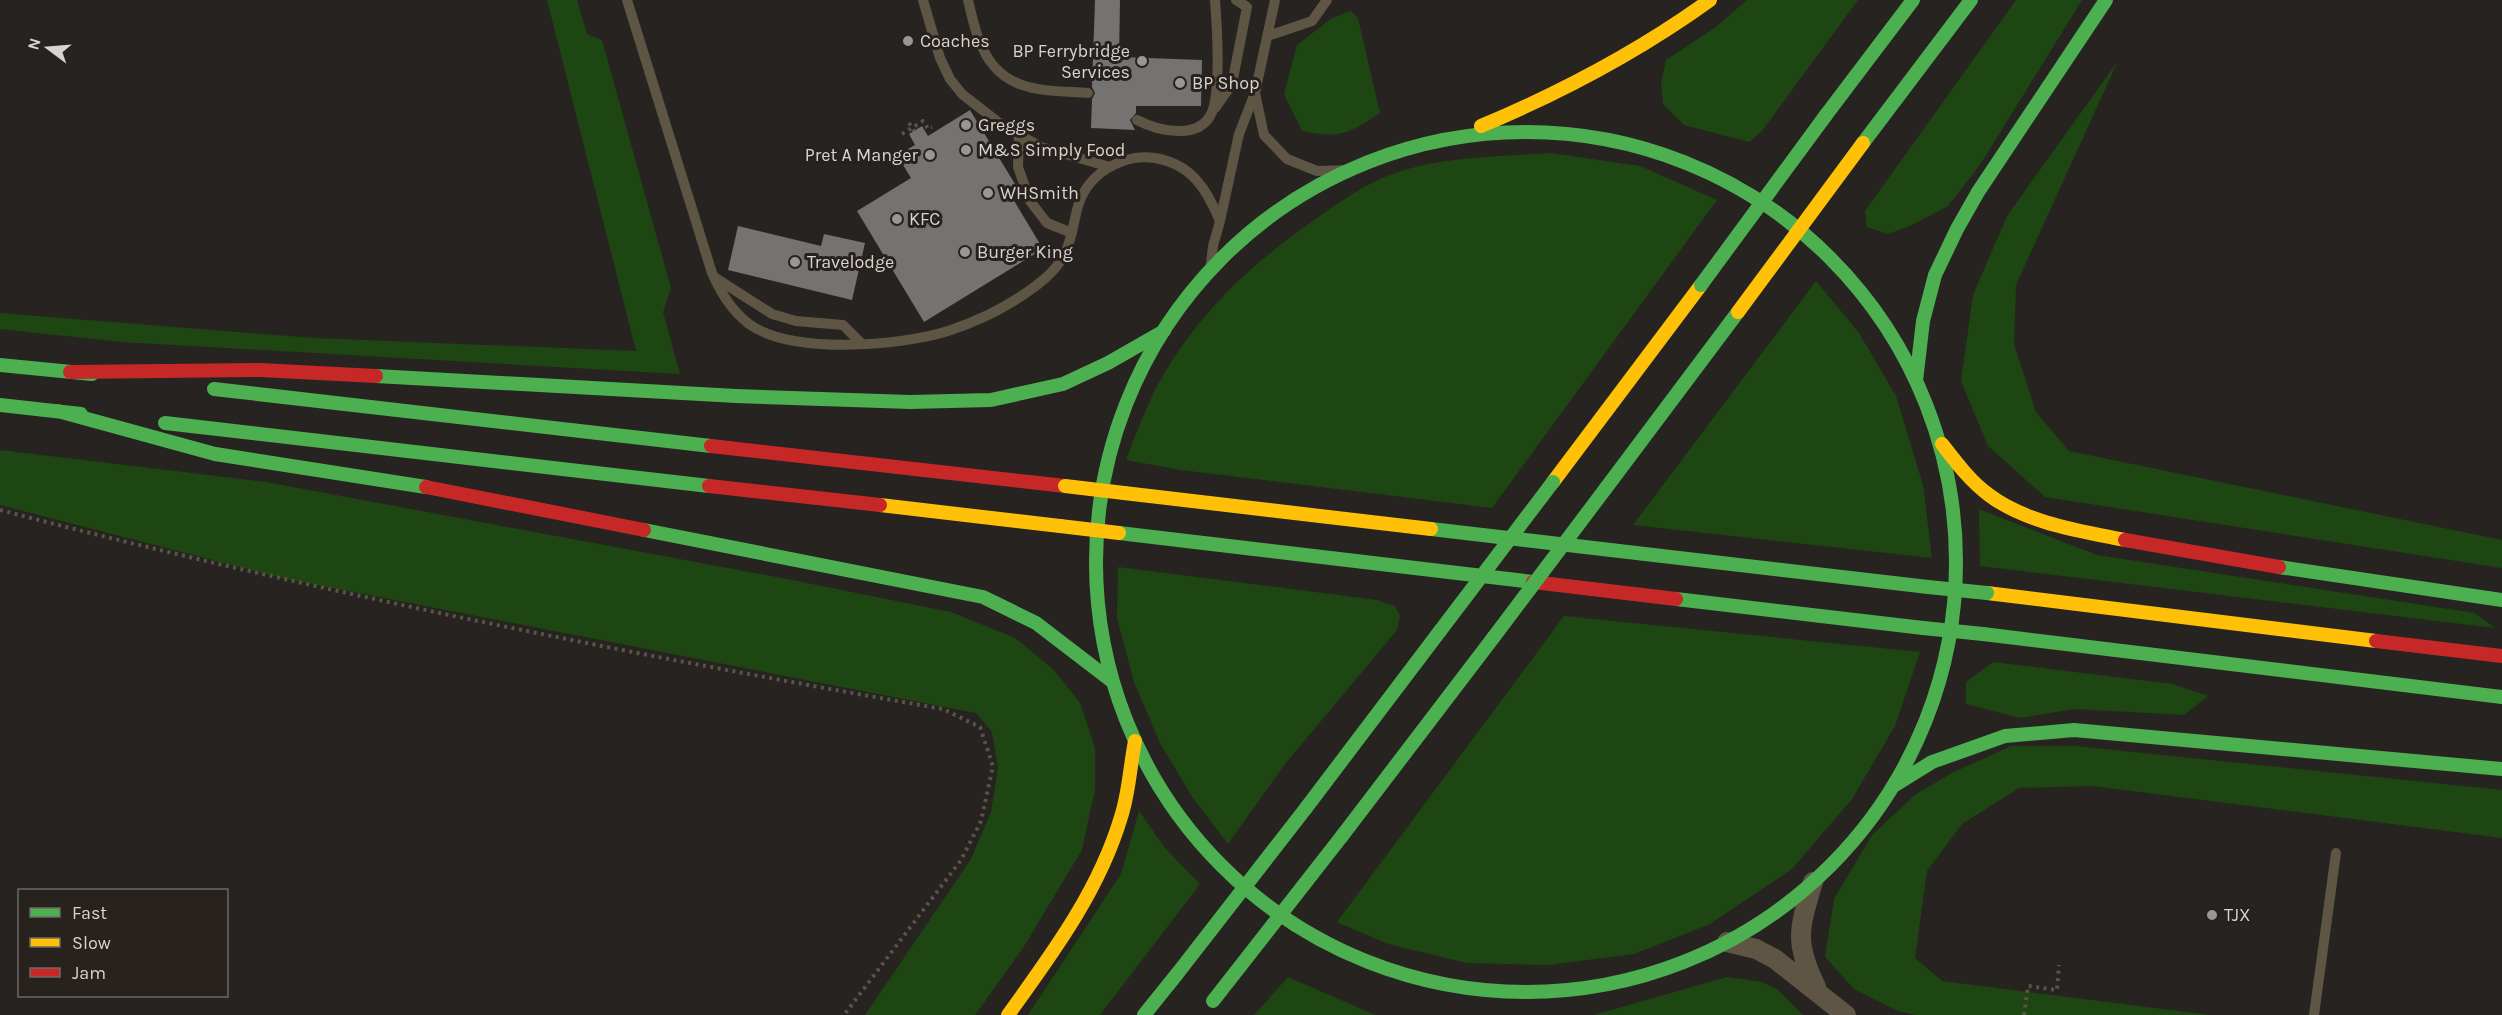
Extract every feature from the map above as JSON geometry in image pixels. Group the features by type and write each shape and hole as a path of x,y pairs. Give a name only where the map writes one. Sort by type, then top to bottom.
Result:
{"highway":[{"path":"1452,138 1549,98 1608,68 1673,28 1710,0"},
{"path":"1144,1015 1306,808 1913,0"},
{"path":"1202,1015 1493,638 1971,0"},
{"path":"1916,381 1923,321 1935,275 1957,229 1978,192 2106,0"},
{"path":"1501,132 1551,132 1601,138 1650,150 1678,160 1742,189 1784,217 1822,249 1856,286 1886,326 1916,381 1939,440 1949,481 1956,564 1954,605 1948,646 1938,687 1924,726 1895,785 1859,835 1813,882 1760,924 1711,951 1659,972 1608,986 1554,992 1481,991 1418,979 1374,965 1314,937 1264,904 1241,885 1199,842 1164,794 1135,741 1113,682 1101,621 1097,579 1098,527 1106,476 1119,425 1139,377 1164,331 1210,272 1246,236 1279,211 1313,189 1350,170 1416,146 1452,138 1501,132"},
{"path":"70,372 260,370 736,396 910,402 991,400 1063,384 1108,363 1164,331"},
{"path":"0,365 176,384"},
{"path":"200,387 1065,486 2502,656"},
{"path":"0,405 1060,526 2502,697"},
{"path":"58,411 215,454 451,492 983,597 1035,620 1113,682"},
{"path":"1939,440 1964,471 1996,501 2033,518 2061,527 2193,553 2502,600"},
{"path":"1895,785 1932,762 2005,736 2074,730 2502,769"},
{"path":"1008,1015 1059,943 1087,898 1105,863 1122,815 1135,741"},
{"path":"1516,1007 1554,992"}],"street":[{"path":"1813,882 1800,926 1801,949 1804,962 1820,995"},
{"path":"1727,942 1756,949 1775,959 1846,1015"}],"lane":[{"path":"627,0 714,277 721,293 733,309 749,324 767,334 790,341 810,343 861,343 919,338 950,330 979,318 1037,285 1055,270 1066,252 1079,202 1087,188 1097,176 1128,159 1146,157 1165,160 1183,167 1198,179 1209,195 1220,221"},
{"path":"924,0 940,58 950,79 962,94 1003,126 1041,147 1110,167"},
{"path":"968,0 982,49 995,68 1015,84 1035,89 1088,93"},
{"path":"1212,113 1216,92 1215,0"},
{"path":"1137,120 1167,131 1187,130 1203,124 1232,84 1246,7 1236,0"},
{"path":"1210,272 1213,246 1239,134 1255,93 1275,0"},
{"path":"1268,36 1312,21 1327,0"},
{"path":"1255,93 1264,135 1287,159 1317,171 1350,170"},
{"path":"1019,135 1018,167 1030,201 1047,223 1072,232"},
{"path":"714,277 772,314 796,321 843,325 861,343"},
{"path":"2314,1015 2336,853"}],"path":[{"path":"902,134 923,121 928,129 932,127"},
{"path":"0,510 145,548 575,641 943,710 980,727 993,766 981,821 961,860 844,1015"},
{"path":"2024,1015 2028,986 2057,990 2059,965"}],"green space":[{"path":"547,0 577,0 587,34 602,40 671,288 663,312 680,374 122,342 0,329 0,313 314,338 636,351"},
{"path":"1747,0 1858,0 1762,131 1749,142 1684,125 1663,104 1661,83 1666,60 1716,27"},
{"path":"2016,0 2082,0 1980,165 1948,206 1912,225 1888,234 1867,227 1865,211"},
{"path":"1351,11 1358,18 1380,113 1344,133 1326,135 1302,131 1284,94 1297,45 1332,18"},
{"path":"2118,61 2016,285 2014,344 2036,412 2069,451 2502,540 2502,568 2045,497 1988,446 1961,381 1973,295 2007,216"},
{"path":"1550,153 1640,166 1717,200 1492,508 1181,470 1126,460 1148,405 1180,349 1199,324 1242,277 1291,237 1355,192 1396,173 1453,160"},
{"path":"1816,281 1859,333 1896,396 1923,485 1932,558 1633,525"},
{"path":"0,450 266,482 787,579 951,612 1015,638 1054,670 1080,703 1095,748 1095,789 1082,850 1023,948 975,1015 865,1015 971,859 991,812 998,767 992,732 976,713 286,579 0,505"},
{"path":"1979,509 2097,555 2475,613 2495,628 1980,566"},
{"path":"1118,567 1377,600 1395,606 1400,616 1397,630 1285,764 1228,844 1193,798 1161,745 1134,682 1117,618"},
{"path":"1564,616 1920,652 1895,726 1852,799 1792,869 1710,924 1634,954 1548,965 1467,963 1388,944 1337,922"},
{"path":"1993,662 2172,684 2208,696 2184,715 2074,709 2020,718 1966,704 1966,682"},
{"path":"2011,746 2075,746 2502,790 2502,838 2092,786 2019,788 1962,824 1927,871 1915,958 1942,981 2210,1015 1915,1015 1898,1011 1854,989 1825,957 1834,899 1872,835 1916,794 1954,772"},
{"path":"1139,811 1165,848 1200,884 1100,1015 1028,1015 1121,874"},
{"path":"1288,977 1375,1015 1254,1015"},
{"path":"1727,977 1762,982 1778,990 1803,1015 1594,1015"}],"building":[{"path":"1095,0 1120,0 1119,57 1202,60 1201,106 1136,106 1136,113 1130,120 1135,130 1091,128 1092,99 1095,93 1092,87"},
{"path":"970,110 1018,189 1010,194 1043,249 924,322 857,211 911,178 897,155 915,145 909,134 922,126 928,136"},
{"name":"Travelodge","path":"738,226 821,246 824,234 865,243 852,300 728,270"}],"traffic: fast":[{"path":"1826,115 1913,0"},
{"path":"1863,143 1971,0"},
{"path":"1916,381 1923,321 1935,275 1957,229 1978,192 2106,0"},
{"path":"1701,285 1826,115"},
{"path":"1526,132 1568,134 1610,140 1691,165 1729,183 1765,205 1799,230 1830,258 1858,289 1883,323 1905,359 1923,397 1948,478 1954,520 1956,562 1954,604 1948,646 1923,727 1905,765 1883,801 1858,835 1830,866 1799,894 1765,919 1729,941 1691,959 1610,984 1568,990 1526,992 1484,990 1442,984 1361,959 1323,941 1287,919 1253,894 1222,866 1194,835 1169,801 1147,765 1129,727 1104,646 1098,604 1096,562 1098,520 1104,478 1129,397 1147,359 1169,323 1194,289 1222,258 1253,230 1287,205 1323,183 1361,165 1442,140 1484,134 1526,132"},
{"path":"1606,488 1738,312"},
{"path":"376,376 736,396 910,402 991,400 1063,384 1108,363 1164,331"},
{"path":"0,365 92,374"},
{"path":"214,389 711,446"},
{"path":"0,405 81,414"},
{"path":"58,411 215,454 426,487"},
{"path":"165,423 709,486"},
{"path":"1440,631 1553,482"},
{"path":"1493,638 1606,488"},
{"path":"1431,529 1928,587"},
{"path":"644,530 983,597 1036,623 1113,682"},
{"path":"1119,533 1533,582"},
{"path":"2279,567 2502,600"},
{"path":"1928,587 1987,593"},
{"path":"1676,599 1923,628"},
{"path":"1923,628 1983,634"},
{"path":"1306,808 1440,631"},
{"path":"1983,634 2502,697"},
{"path":"1342,836 1493,638"},
{"path":"1895,785 1932,762 2005,736 2074,730 2502,769"},
{"path":"1177,974 1306,808"},
{"path":"1213,1001 1342,836"},
{"path":"1144,1015 1177,974"}],"traffic: slow":[{"path":"1481,126 1599,70 1655,37 1710,0"},
{"path":"1738,312 1863,143"},
{"path":"1553,482 1701,285"},
{"path":"1942,444 1976,484 2004,505 2054,525 2125,540"},
{"path":"1065,486 1124,493"},
{"path":"1124,493 1431,529"},
{"path":"880,505 1060,526"},
{"path":"1060,526 1119,533"},
{"path":"1987,593 2376,641"},
{"path":"1008,1015 1073,921 1100,871 1124,808 1135,741"}],"traffic: jam":[{"path":"70,372 260,370 376,376"},
{"path":"711,446 1065,486"},
{"path":"709,486 880,505"},
{"path":"426,487 644,530"},
{"path":"2125,540 2279,567"},
{"path":"1533,582 1676,599"},
{"path":"2376,641 2502,656"}],"place":[{"name":"Coaches","path":"908,41"},
{"name":"BP Ferrybridge Services","path":"1142,61"},
{"name":"BP Shop","path":"1180,83"},
{"name":"Greggs","path":"966,125"},
{"name":"M&S Simply Food","path":"966,150"},
{"name":"Pret A Manger","path":"930,155"},
{"name":"WHSmith","path":"988,193"},
{"name":"KFC","path":"897,219"},
{"name":"Burger King","path":"965,252"},
{"name":"Travelodge","path":"795,262"},
{"name":"TJX","path":"2212,915"}]}
